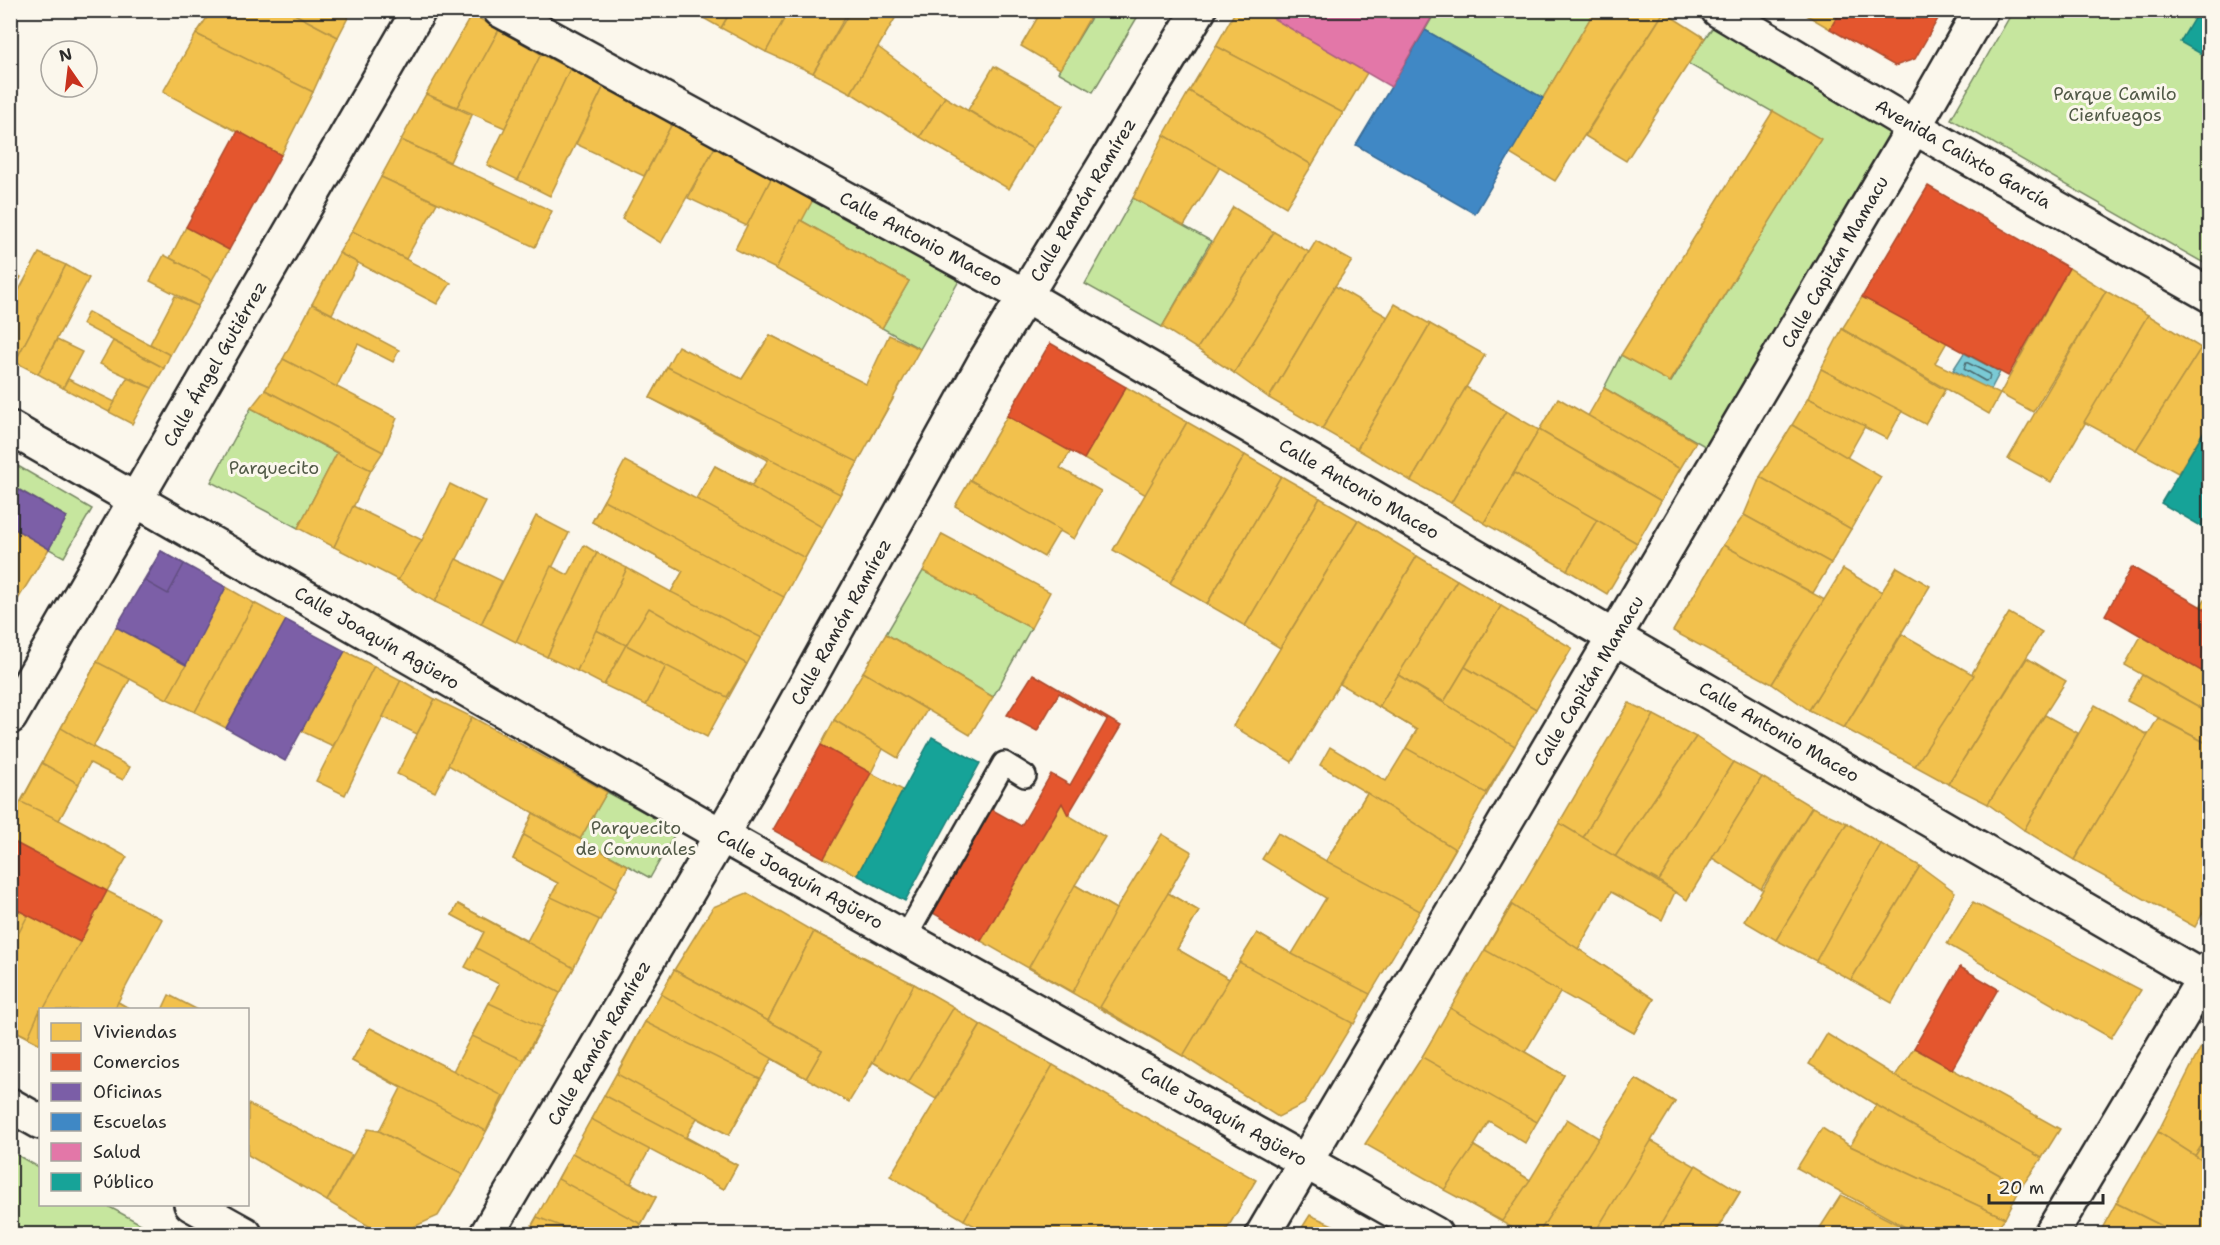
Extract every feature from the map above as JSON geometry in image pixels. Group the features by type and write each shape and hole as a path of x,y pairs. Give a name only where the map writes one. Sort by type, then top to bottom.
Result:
{"street":[{"name":"Calle Ángel Gutiérrez","path":"10,717 418,10"},
{"name":"Calle Antonio Maceo","path":"500,10 1025,296 1615,638 2208,976"},
{"name":"Calle Ramón Ramírez","path":"487,1234 722,835 984,363 1199,10"},
{"name":"Avenida Calixto García","path":"1718,10 1914,127 2210,295"},
{"name":"Calle Capitán Mamacu","path":"1263,1234 1615,638 1981,10"},
{"name":"Calle Joaquín Agüero","path":"10,428 722,835 1436,1234"},
{"path":"2051,1234 2208,976"},
{"path":"10,1105 39,1121"},
{"path":"195,1206 245,1234"}],"lane":[{"path":"905,938 1004,763 1025,776"}],"green space":[{"path":"1095,11 1141,11 1093,92 1058,72"},
{"path":"1436,11 1595,11 1543,98 1425,30"},
{"name":"Parque Camilo Cienfuegos","path":"2013,11 2209,11 2209,266 1951,119"},
{"path":"1713,27 1891,133 1708,448 1604,388 1621,355 1671,382 1820,139 1687,63"},
{"path":"815,196 960,279 920,349 882,328 909,281 800,220"},
{"path":"1133,198 1211,241 1162,327 1085,284"},
{"name":"Parquecito","path":"251,408 337,453 298,528 211,482"},
{"path":"11,462 92,509 64,557 49,549 67,517 11,485"},
{"path":"923,571 1031,628 993,697 886,634"},
{"name":"Parquecito de Comunales","path":"607,792 677,830 650,878 580,839"},
{"path":"10,1151 39,1167 39,1206 108,1206 159,1234 11,1234"}],"water":[{"path":"1964,353 2000,372 1990,391 1953,370"}],"building: Viviendas":[{"path":"212,10 287,10 338,37 313,92 196,34"},
{"path":"287,10 352,10 338,37"},
{"path":"689,10 731,10 721,28"},
{"path":"732,10 789,10 766,52 721,28"},
{"path":"789,10 849,10 813,73 766,52"},
{"path":"851,10 900,10 851,93 813,73"},
{"path":"1042,10 1094,10 1060,69 1021,46"},
{"path":"1236,10 1259,10 1367,73 1343,113 1216,46"},
{"path":"1595,10 1664,12 1555,181 1510,154"},
{"path":"1798,10 1841,10 1830,29"},
{"path":"1664,12 1705,38 1626,161 1585,136"},
{"path":"472,14 499,30 457,107 426,94"},
{"path":"499,30 541,54 505,128 457,107"},
{"path":"196,34 313,92 281,155 163,92"},
{"path":"1216,46 1343,113 1312,165 1189,91"},
{"path":"878,47 945,97 920,137 851,93"},
{"path":"541,54 570,69 518,180 487,165"},
{"path":"994,66 1064,105 1033,149 968,110"},
{"path":"570,69 604,86 550,196 518,180"},
{"path":"604,86 673,122 644,176 576,144"},
{"path":"1189,91 1312,165 1286,207 1164,135"},
{"path":"426,94 472,115 450,162 401,140"},
{"path":"945,97 1033,149 1009,189 920,137"},
{"path":"1773,111 1821,139 1670,382 1621,355"},
{"path":"673,122 715,147 661,243 622,219"},
{"path":"1164,135 1220,167 1184,226 1133,198"},
{"path":"401,140 552,211 535,247 381,177"},
{"path":"715,147 773,175 747,226 688,198"},
{"path":"773,175 815,196 776,269 735,249"},
{"path":"381,177 437,203 406,259 352,231"},
{"path":"1233,207 1274,232 1197,349 1162,327"},
{"path":"800,220 909,281 882,328 776,269"},
{"path":"186,227 229,250 212,280 170,258"},
{"path":"352,231 451,283 437,304 339,253"},
{"path":"1274,232 1309,252 1234,373 1197,349"},
{"path":"1316,241 1352,261 1269,398 1234,373"},
{"path":"39,253 66,265 15,362 10,360 10,307"},
{"path":"339,253 358,263 332,314 312,304"},
{"path":"164,255 212,280 198,306 150,281"},
{"path":"66,265 89,278 38,374 15,362"},
{"path":"2069,268 2106,291 2033,412 2000,394"},
{"path":"10,272 21,277 10,298"},
{"path":"1335,286 1388,317 1322,429 1269,398"},
{"path":"2106,291 2148,315 2051,482 2008,459"},
{"path":"175,296 198,306 170,355 150,344"},
{"path":"1862,297 1947,342 1935,363 2000,394 1989,414 1842,329"},
{"path":"312,304 399,350 393,362 358,344 336,388 283,359"},
{"path":"1395,304 1430,324 1357,449 1322,429"},
{"path":"88,312 170,355 164,368 82,324"},
{"path":"2148,315 2201,348 2136,450 2084,422"},
{"path":"1430,324 1485,355 1411,481 1357,449"},
{"path":"1842,329 1945,390 1925,424 1821,369"},
{"path":"770,335 893,399 869,442 742,379"},
{"path":"770,335 866,384 889,335 920,349 707,737 646,705 666,666 596,630 627,568 671,592 683,571 592,522 625,461 696,499 715,466 752,485 768,460 650,398 678,346 742,379"},
{"path":"57,340 82,352 63,388 38,374"},
{"path":"113,341 164,368 152,388 100,364"},
{"path":"2201,348 2210,354 2210,421 2178,473 2136,450"},
{"path":"283,359 397,418 383,452 265,390"},
{"path":"667,367 858,462 840,494 650,398"},
{"path":"1821,369 1902,411 1887,439 1808,398"},
{"path":"127,378 152,388 132,424 109,412"},
{"path":"68,379 115,402 109,412 63,388"},
{"path":"1126,387 1187,422 1146,495 1084,459"},
{"path":"1466,387 1506,411 1451,503 1411,481"},
{"path":"1604,388 1696,442 1680,469 1588,416"},
{"path":"265,390 383,452 371,470 251,408"},
{"path":"1558,398 1680,469 1661,501 1539,430"},
{"path":"1808,398 1865,426 1847,458 1792,425"},
{"path":"1506,411 1539,430 1484,523 1451,503"},
{"path":"1007,416 1071,451 1060,468 1101,491 1074,539 970,480"},
{"path":"1187,422 1245,455 1170,583 1113,550"},
{"path":"1792,425 1881,477 1851,529 1760,477"},
{"path":"1539,430 1661,501 1637,543 1514,473"},
{"path":"337,453 371,470 334,547 298,528"},
{"path":"1245,455 1281,476 1207,604 1170,583"},
{"path":"715,466 822,527 805,558 696,499"},
{"path":"1514,473 1597,520 1567,570 1484,523"},
{"path":"1281,476 1320,498 1245,626 1207,604"},
{"path":"1760,477 1851,529 1831,563 1744,515"},
{"path":"970,480 1060,530 1044,557 955,506"},
{"path":"450,484 486,502 435,602 398,580 422,540"},
{"path":"1320,498 1358,520 1280,648 1245,626"},
{"path":"604,500 784,597 762,638 671,592 683,571 592,522"},
{"path":"353,506 422,540 398,580 334,547"},
{"path":"1744,515 1831,563 1813,593 1723,545"},
{"path":"536,516 569,533 516,642 481,624"},
{"path":"1358,520 1417,556 1292,762 1233,726"},
{"path":"1597,520 1637,543 1607,594 1567,570"},
{"path":"10,526 49,549 10,612"},
{"path":"942,534 1050,592 1031,628 923,571"},
{"path":"584,545 597,553 547,657 516,642 551,566 568,575"},
{"path":"1723,545 1825,600 1772,684 1673,631"},
{"path":"597,553 627,568 577,671 547,657"},
{"path":"1417,556 1457,580 1379,707 1340,684"},
{"path":"456,559 502,581 481,624 435,602"},
{"path":"1897,567 1930,586 1844,728 1809,710"},
{"path":"1843,569 1882,592 1809,710 1772,684"},
{"path":"1457,580 1501,606 1444,702 1398,675"},
{"path":"226,587 254,603 195,712 167,699"},
{"path":"2210,591 2210,612 2200,607"},
{"path":"254,603 286,620 226,728 195,712"},
{"path":"1501,606 1572,648 1536,709 1465,667"},
{"path":"649,608 747,664 727,697 626,645"},
{"path":"2009,613 2042,632 1948,784 1915,766"},
{"path":"116,627 186,665 167,699 130,679 93,747 130,767 123,780 90,763 59,820 127,857 107,891 10,840 10,821"},
{"path":"596,630 626,645 604,685 577,671"},
{"path":"886,634 993,697 970,735 863,672"},
{"path":"1902,634 1974,675 1915,766 1844,728"},
{"path":"2141,636 2210,676 2210,713 2125,665"},
{"path":"626,645 666,666 646,705 604,685"},
{"path":"345,651 374,666 333,746 301,731"},
{"path":"2027,658 2066,681 1988,804 1948,784"},
{"path":"97,662 130,679 93,747 61,728"},
{"path":"374,666 401,680 345,795 316,781"},
{"path":"1465,667 1536,709 1420,911 1304,1104 1278,1117 1183,1056 981,941 1062,803 1068,815 1105,837 1075,885 1116,909 1162,834 1192,852 1168,893 1199,911 1177,949 1229,979 1257,933 1292,954 1326,898 1262,859 1278,833 1326,861 1367,793 1320,765 1330,747 1386,781 1417,730 1379,707 1398,675 1444,702"},
{"path":"863,672 927,710 898,758 834,720"},
{"path":"1398,675 1515,746 1486,793 1406,748 1417,730 1379,707"},
{"path":"2142,675 2210,713 2210,745 2127,701"},
{"path":"401,680 435,699 417,734 383,717"},
{"path":"435,699 472,717 435,792 397,774"},
{"path":"1629,703 1654,715 1583,838 1559,823"},
{"path":"2095,705 2148,735 2074,860 2024,830"},
{"path":"1654,715 1696,737 1615,857 1583,838"},
{"path":"2045,715 2078,733 2024,830 1988,804"},
{"path":"472,717 607,792 580,839 448,765"},
{"path":"2158,718 2210,745 2210,900 2195,927 2074,860"},
{"path":"834,720 883,749 871,773 821,745"},
{"path":"1696,737 1733,762 1659,881 1615,857"},
{"path":"1733,762 1762,777 1687,900 1659,881"},
{"path":"42,763 79,784 59,820 21,802"},
{"path":"871,773 903,790 857,875 824,858"},
{"path":"1762,777 1812,807 1761,889 1712,858"},
{"path":"1367,793 1455,849 1420,911 1326,861"},
{"path":"1812,807 1847,823 1776,940 1744,921"},
{"path":"533,813 628,866 463,1175 379,1131 401,1088 352,1061 370,1028 453,1071 499,984 465,967 484,932 452,915 458,904 527,941 558,883 513,859"},
{"path":"1559,823 1675,892 1662,920 1611,892 1578,949 1654,999 1634,1033 1561,991 1525,1052 1564,1075 1525,1143 1489,1121 1474,1146 1530,1180 1567,1119 1600,1139 1636,1079 1675,1102 1650,1140 1740,1192 1715,1234 1523,1234 1365,1144 1422,1057"},
{"path":"1847,823 1881,844 1816,961 1776,940"},
{"path":"524,835 617,888 600,920 551,897 558,883 513,859"},
{"path":"1881,844 1920,866 1851,980 1816,961"},
{"path":"1920,866 1955,892 1892,1003 1851,980"},
{"path":"1075,885 1116,909 1073,992 1029,967"},
{"path":"107,891 162,919 118,1002 128,1008 39,1008 39,1043 10,1028 10,906 80,942"},
{"path":"747,893 814,932 768,1021 674,970 713,907"},
{"path":"1168,893 1199,911 1177,949 1229,979 1183,1056 1100,1007"},
{"path":"1973,902 2141,990 2111,1038 1947,944"},
{"path":"458,904 574,968 560,993 476,948 484,932 452,915"},
{"path":"1512,905 1654,999 1634,1033 1485,950"},
{"path":"28,915 80,942 44,1008 39,1008 28,1037 10,1028 10,950"},
{"path":"814,932 872,961 822,1050 768,1021"},
{"path":"814,932 914,984 981,1025 936,1099 873,1062 849,1102 806,1078 822,1050 768,1021"},
{"path":"1257,933 1292,954 1370,994 1354,1024 1239,962"},
{"path":"674,970 822,1050 806,1078 772,1059 729,1135 697,1118 686,1137 737,1165 724,1189 650,1149 631,1183 656,1197 636,1234 527,1234"},
{"path":"674,970 822,1050 806,1078 661,994"},
{"path":"914,984 954,1007 908,1083 873,1062"},
{"path":"169,995 194,1008 163,1008"},
{"path":"118,1002 128,1008 115,1008"},
{"path":"489,1003 541,1027 523,1060 472,1036"},
{"path":"1450,1008 1564,1075 1537,1122 1422,1057"},
{"path":"645,1022 760,1079 729,1135 617,1074"},
{"path":"981,1025 1053,1065 964,1220 890,1176"},
{"path":"370,1028 503,1096 486,1131 352,1061"},
{"path":"1827,1034 1895,1076 2042,1158 2021,1187 1876,1105 1809,1064"},
{"path":"2210,1041 2210,1132 2195,1156 2158,1132 2202,1045"},
{"path":"1914,1048 2060,1129 2042,1158 1895,1076"},
{"path":"1053,1065 1256,1180 1224,1234 989,1234 964,1220"},
{"path":"1636,1079 1675,1102 1594,1234 1538,1234"},
{"path":"604,1095 737,1165 724,1189 591,1119"},
{"path":"249,1104 352,1155 327,1201 249,1156"},
{"path":"1876,1105 2021,1187 2005,1218 1850,1146"},
{"path":"1822,1128 1850,1146 2005,1218 1992,1234 1918,1234 1797,1168"},
{"path":"368,1129 379,1131 463,1175 438,1216 398,1234 382,1234 327,1201"},
{"path":"2158,1132 2210,1165 2210,1234 2178,1234 2116,1203"},
{"path":"2210,1132 2210,1165 2195,1156"},
{"path":"1474,1146 1530,1180 1502,1221 1444,1190"},
{"path":"572,1153 656,1197 641,1224 558,1179"},
{"path":"1696,1165 1740,1192 1714,1234 1655,1234"},
{"path":"1841,1195 1916,1234 1816,1234"},
{"path":"2116,1203 2178,1234 2099,1234"},
{"path":"1310,1215 1353,1234 1298,1234"},
{"path":"537,1217 563,1227 558,1234 527,1234"}],"building: Comercios":[{"path":"1841,10 1943,10 1915,59 1895,66 1830,29"},
{"path":"238,131 281,155 229,250 186,227"},
{"path":"1928,186 2069,268 2008,376 1862,297"},
{"path":"1050,343 1126,387 1084,459 1007,416"},
{"path":"2132,567 2210,612 2210,676 2105,615"},
{"path":"1033,674 1121,726 1068,815 1062,803 981,941 933,913 991,809 1021,826 1051,774 1070,785 1107,720 1059,693 1037,731 1007,715"},
{"path":"821,745 871,773 824,858 773,830"},
{"path":"10,840 107,891 80,942 10,906"},
{"path":"1960,967 1998,989 1952,1069 1914,1048"}],"building: Oficinas":[{"path":"10,485 67,517 49,549 10,526"},
{"path":"161,551 226,587 186,665 116,627"},
{"path":"161,551 184,564 168,594 145,581"},
{"path":"286,620 345,651 285,761 226,728"}],"building: Escuelas":[{"path":"1425,30 1543,98 1475,214 1356,145"}],"building: Salud":[{"path":"1259,10 1436,10 1391,87"}],"building: Público":[{"path":"2199,10 2210,10 2210,59 2180,42"},
{"path":"2210,421 2210,523 2206,529 2161,503"},
{"path":"932,737 980,763 905,901 857,875"}]}
